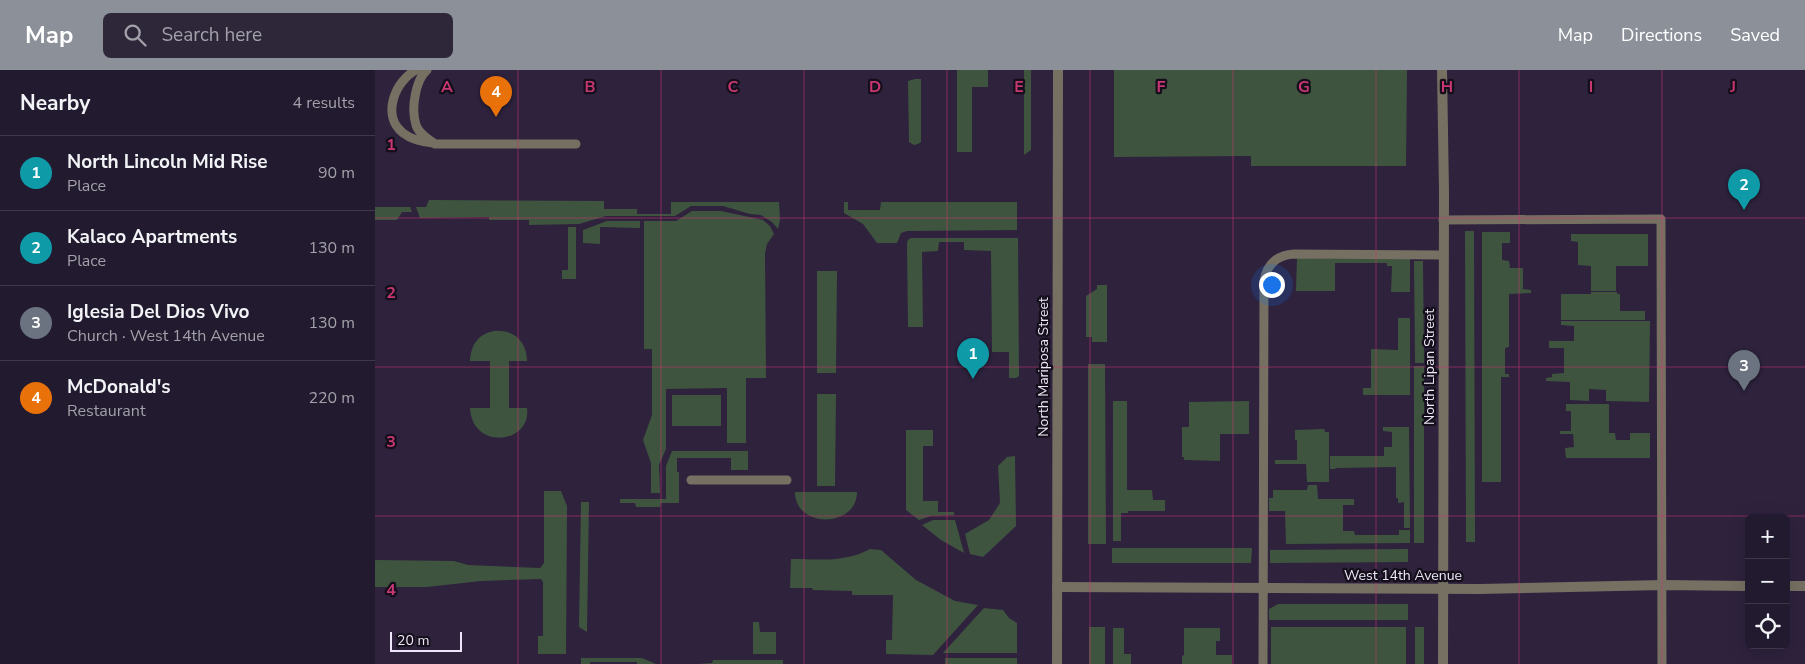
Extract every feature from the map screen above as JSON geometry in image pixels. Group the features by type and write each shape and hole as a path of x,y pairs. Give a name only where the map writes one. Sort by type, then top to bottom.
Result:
{"street":[{"name":"North Mariposa Street","path":"1057,664 1058,70"},
{"name":"North Lipan Street","path":"1442,70 1443,664"},
{"name":"West 14th Avenue","path":"1057,588 1443,589 1745,586"},
{"path":"1790,586 1805,586"}],"lane":[{"path":"416,70 405,78 396,90 392,108 394,118 401,132 415,140 435,144 576,144"},
{"path":"427,70 420,77 417,84 415,119 416,126 420,132 435,144"},
{"path":"1443,220 1661,219 1662,664"},
{"path":"1263,664 1264,281 1267,269 1277,258 1294,254 1443,254"},
{"path":"691,480 787,480"}],"green space":[{"path":"957,70 988,70 988,87 972,87 972,152 957,152"},
{"path":"1024,70 1031,70 1031,150 1024,155"},
{"path":"1114,70 1407,70 1406,166 1251,166 1251,156 1114,157"},
{"path":"921,79 921,142 914,145 909,142 908,81"},
{"path":"429,200 604,201 604,209 637,209 637,214 671,214 671,202 779,202 780,220 778,229 772,222 761,215 750,214 723,206 691,206 675,216 606,216 579,224 529,225 529,220 489,220 489,217 420,218 416,207 426,207"},
{"path":"844,202 848,202 848,210 880,210 881,202 1017,202 1017,230 907,231 901,233 897,243 877,243 863,224 844,213"},
{"path":"375,207 410,207 412,212 402,212 397,220 375,220"},
{"path":"692,211 721,211 763,220 770,226 774,234 767,244 765,253 766,378 746,378 746,443 727,443 727,388 666,389 666,449 659,465 660,493 651,493 651,463 643,440 652,415 652,349 644,349 644,221 676,221"},
{"path":"607,221 640,221 640,228 600,227 600,244 583,243 583,230"},
{"path":"568,227 576,227 576,279 562,279 562,270 568,270"},
{"path":"1465,231 1474,231 1475,542 1466,542"},
{"path":"1482,232 1510,232 1510,243 1502,243 1502,260 1509,261 1510,268 1523,268 1523,289 1531,290 1531,293 1509,294 1509,347 1505,348 1505,374 1509,374 1509,377 1501,377 1501,482 1482,482"},
{"path":"1571,234 1648,234 1648,266 1616,266 1616,291 1591,291 1591,266 1578,265 1578,242 1571,241"},
{"path":"911,238 1018,238 1019,376 1009,378 1009,352 992,352 991,251 964,250 964,242 939,242 938,251 922,252 923,327 908,327 907,243"},
{"path":"1297,258 1410,259 1410,292 1391,292 1392,266 1387,266 1387,263 1335,263 1335,291 1296,291"},
{"path":"1414,261 1423,261 1424,363 1415,363"},
{"path":"817,271 837,271 836,373 817,373"},
{"path":"1097,285 1107,285 1107,342 1092,342 1092,337 1086,337 1086,296 1097,289"},
{"path":"1591,292 1617,292 1617,294 1620,294 1620,311 1645,311 1645,320 1561,320 1561,294 1591,294"},
{"path":"1398,318 1410,318 1410,395 1363,395 1363,388 1371,388 1371,349 1398,350"},
{"path":"1561,321 1650,321 1649,402 1606,401 1606,390 1589,389 1589,401 1570,400 1570,382 1546,381 1546,378 1552,377 1552,374 1564,373 1564,348 1549,348 1549,341 1574,341 1574,326 1561,325"},
{"path":"488,332 508,332 518,338 525,348 527,361 509,361 509,408 527,408 526,420 520,429 512,435 501,438 490,436 480,431 473,422 470,408 490,408 490,361 470,361 476,341"},
{"path":"1088,364 1105,364 1106,544 1088,544"},
{"path":"1414,366 1424,366 1424,543 1414,543"},
{"path":"817,394 836,394 835,486 817,486"},
{"path":"672,395 721,395 721,426 672,426"},
{"path":"1113,401 1127,401 1127,490 1152,490 1153,500 1165,500 1165,511 1128,511 1128,513 1121,513 1121,541 1113,541"},
{"path":"1249,401 1249,434 1220,434 1220,461 1184,460 1184,457 1182,457 1182,427 1189,427 1189,402"},
{"path":"1566,404 1609,404 1609,433 1615,433 1616,440 1630,440 1630,433 1650,433 1650,458 1566,458 1565,448 1574,447 1573,434 1560,434 1560,431 1571,431 1571,411 1566,411"},
{"path":"1383,427 1409,427 1410,528 1404,528 1404,502 1398,503 1398,498 1396,498 1396,467 1330,469 1330,456 1384,456 1384,447 1392,447 1392,432 1383,431"},
{"path":"1324,429 1325,432 1329,432 1329,482 1307,482 1306,464 1275,464 1275,460 1297,460 1295,430"},
{"path":"906,430 933,430 933,446 923,446 923,501 938,501 938,512 954,512 954,515 931,516 919,520 906,510"},
{"path":"672,451 748,451 748,470 731,470 731,458 677,458 679,503 661,503 660,507 636,507 635,503 620,503 620,499 666,499 666,466"},
{"path":"1015,456 1016,526 983,557 970,554 965,534 989,520 1000,503 998,466 1007,457"},
{"path":"1308,485 1317,485 1318,499 1354,499 1354,505 1343,505 1343,531 1354,531 1355,535 1399,535 1399,530 1410,530 1410,543 1286,544 1285,511 1269,511 1269,498 1273,498 1273,490 1307,490"},
{"path":"544,491 561,491 567,506 566,654 538,654 538,636 543,636 543,582 541,579 481,581 427,587 375,587 375,560 454,561 468,565 540,568 544,563"},
{"path":"795,492 857,492 854,504 847,512 837,518 826,519 815,518 805,513 798,504"},
{"path":"581,502 589,502 587,632 579,627"},
{"path":"933,520 955,520 964,553 941,540 922,525"},
{"path":"1112,548 1252,548 1251,563 1112,563"},
{"path":"870,549 881,550 916,580 955,601 978,605 933,655 886,654 886,640 892,640 893,595 852,595 852,591 790,588 791,559 822,560 841,558"},
{"path":"1408,549 1408,562 1270,563 1270,550"},
{"path":"1278,604 1408,604 1408,620 1269,620 1269,609"},
{"path":"984,608 1003,610 1009,618 1017,623 1017,653 943,653"},
{"path":"753,622 759,622 760,632 776,632 776,654 753,654"},
{"path":"1089,627 1105,627 1105,664 1089,664"},
{"path":"1271,627 1406,627 1406,664 1271,664"},
{"path":"1415,627 1424,627 1424,664 1415,664"},
{"path":"1113,628 1124,628 1124,654 1131,654 1131,664 1113,664"},
{"path":"1184,628 1220,628 1220,641 1216,641 1216,655 1232,655 1232,664 1182,664"},
{"path":"581,658 642,658 656,664 590,662 590,664 581,664"},
{"path":"945,658 1017,658 1017,664 945,664"},
{"path":"713,660 783,660 783,664 698,664 712,663"}],"place":[{"name":"McDonald's","path":"496,117"},
{"name":"Kalaco Apartments","path":"1744,210"},
{"name":"North Lincoln Mid Rise","path":"973,379"},
{"name":"Iglesia Del Dios Vivo","path":"1744,391"}]}
